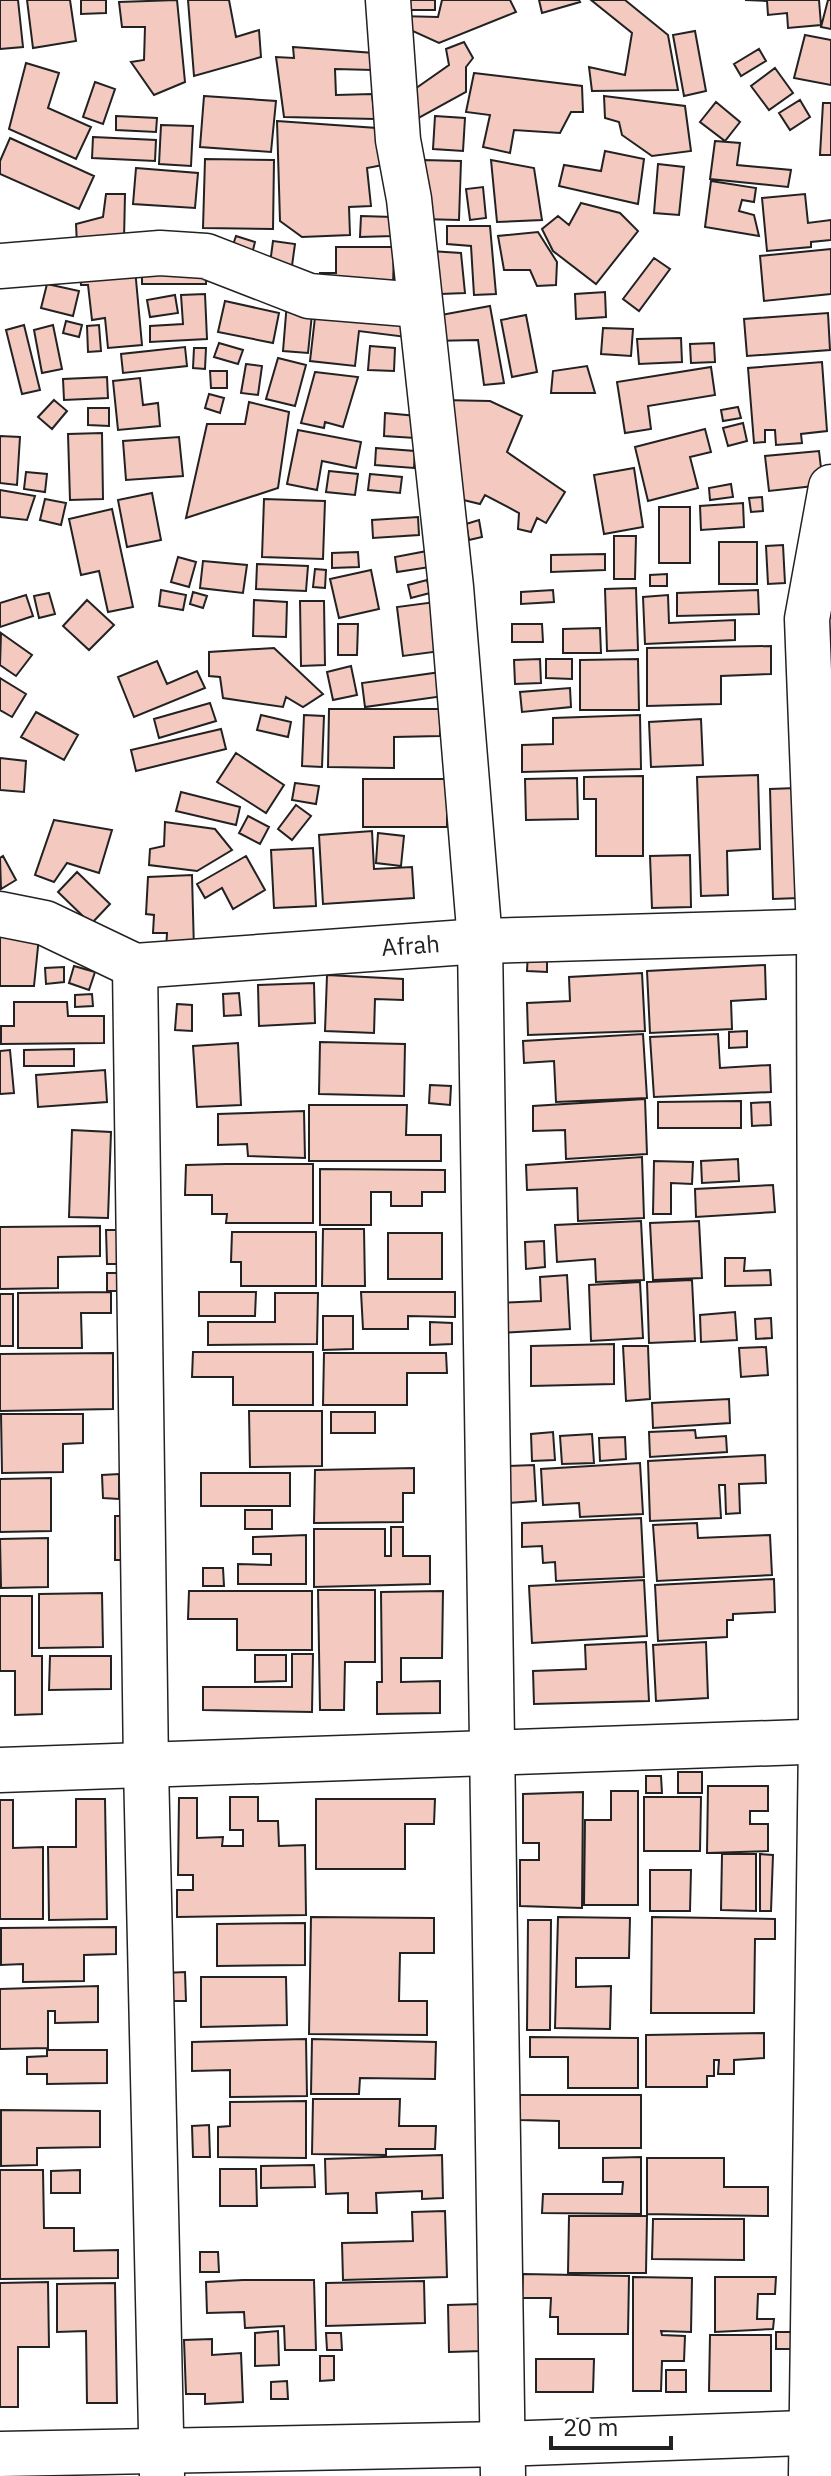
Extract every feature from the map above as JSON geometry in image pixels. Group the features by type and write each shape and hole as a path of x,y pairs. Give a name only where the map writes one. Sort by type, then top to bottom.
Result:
{"street":[{"path":"388,0 398,140 409,199 451,587 480,941 504,2460"},
{"path":"0,266 160,253 206,256 309,296 419,305"},
{"path":"811,2476 821,2432 826,1741 825,932 807,619 831,487"},
{"name":"Afrah","path":"0,914 45,923 135,966 480,941 825,932"},
{"path":"135,966 146,1766 162,2463"},
{"path":"0,1770 826,1741"},
{"path":"0,2454 162,2463 504,2460 821,2432"}],"building":[{"path":"0,0 18,0 23,47 0,49"},
{"path":"27,0 70,0 76,41 33,48"},
{"path":"81,0 106,0 106,13 81,14"},
{"path":"177,0 185,82 154,95 131,62 144,60 145,27 122,27 119,2"},
{"path":"188,0 229,0 236,37 259,30 261,57 194,76"},
{"path":"406,0 435,0 435,10 406,10"},
{"path":"442,0 510,0 516,12 439,43 413,31 406,51 399,16 438,17"},
{"path":"539,0 579,0 580,2 542,13"},
{"path":"591,0 625,0 668,35 678,90 592,91 589,67 625,75 632,33"},
{"path":"745,0 819,0 821,25 788,28 787,13 768,15 767,1"},
{"path":"828,0 831,0 831,29 821,27"},
{"path":"695,31 706,91 684,96 673,35"},
{"path":"805,35 831,40 831,85 794,78"},
{"path":"464,42 473,58 466,67 466,92 415,120 402,98 449,65 446,49"},
{"path":"293,47 374,53 373,70 335,69 336,95 372,94 375,119 284,117 276,57 294,58"},
{"path":"759,49 766,61 741,76 734,64"},
{"path":"26,63 59,73 48,108 91,127 76,159 9,129"},
{"path":"775,68 793,93 769,110 751,86"},
{"path":"474,73 582,86 583,112 571,112 560,133 514,130 510,153 483,147 490,115 466,112"},
{"path":"95,82 115,89 103,124 83,117"},
{"path":"204,96 276,101 271,152 200,147"},
{"path":"604,96 685,106 691,151 652,156 622,135 619,122 605,118"},
{"path":"800,100 810,117 790,130 779,113"},
{"path":"716,102 740,122 725,141 700,122"},
{"path":"823,103 831,103 831,155 820,155"},
{"path":"116,116 157,118 156,132 116,130"},
{"path":"435,116 465,118 463,151 433,149"},
{"path":"277,121 377,128 383,165 367,168 371,206 349,207 350,235 302,237 280,221"},
{"path":"161,125 193,126 191,166 159,164"},
{"path":"93,137 156,140 155,161 92,158"},
{"path":"10,138 94,176 79,209 0,174 0,161"},
{"path":"715,141 740,143 737,165 791,170 788,187 710,179"},
{"path":"605,151 644,159 638,204 559,186 564,165 601,171"},
{"path":"205,159 274,160 273,229 203,228"},
{"path":"423,160 461,161 459,220 421,219"},
{"path":"491,160 534,168 542,220 497,222"},
{"path":"658,164 684,167 679,215 654,213"},
{"path":"136,168 198,173 195,208 133,204"},
{"path":"711,181 756,188 754,202 742,200 739,211 754,215 759,236 705,227"},
{"path":"483,187 486,218 470,220 466,189"},
{"path":"106,194 125,194 124,240 77,245 76,224 103,217"},
{"path":"805,194 808,223 831,220 831,240 811,242 811,247 767,251 762,198"},
{"path":"581,203 620,213 638,231 596,284 553,251 542,229 558,216 569,225"},
{"path":"361,216 393,217 393,236 360,237"},
{"path":"447,226 490,226 496,294 474,295 471,246 447,244"},
{"path":"538,232 557,262 556,285 537,286 530,270 504,270 498,236"},
{"path":"236,236 255,242 252,254 232,248"},
{"path":"273,241 295,244 291,273 269,271"},
{"path":"336,247 394,247 393,288 320,287 320,273 336,273"},
{"path":"831,249 831,294 764,301 760,256"},
{"path":"430,251 461,253 465,293 441,294"},
{"path":"134,258 142,345 108,348 105,318 92,320 88,285 81,285 79,263"},
{"path":"654,258 670,269 639,311 623,299"},
{"path":"142,261 207,262 206,284 142,284"},
{"path":"47,284 79,291 73,316 41,308"},
{"path":"605,292 606,317 576,319 575,294"},
{"path":"205,294 207,339 150,342 150,326 183,324 181,295"},
{"path":"175,295 178,313 150,317 147,300"},
{"path":"317,300 409,310 406,337 359,331 355,366 310,361"},
{"path":"225,301 279,313 273,343 218,332"},
{"path":"287,302 313,304 308,353 283,351"},
{"path":"490,306 504,383 484,385 478,340 431,341 430,317"},
{"path":"828,313 830,350 747,356 744,319"},
{"path":"526,315 537,372 512,377 501,320"},
{"path":"66,321 82,325 79,337 63,333"},
{"path":"24,325 40,390 22,394 6,330"},
{"path":"53,325 62,369 42,373 34,330"},
{"path":"99,325 101,351 88,352 87,326"},
{"path":"603,328 633,329 631,356 601,354"},
{"path":"681,338 682,362 639,364 637,339"},
{"path":"219,343 243,350 238,364 214,357"},
{"path":"714,343 715,362 691,363 690,344"},
{"path":"370,346 395,348 394,371 368,370"},
{"path":"185,347 187,366 123,373 121,354"},
{"path":"194,348 206,348 205,369 193,368"},
{"path":"278,358 306,365 295,406 266,399"},
{"path":"822,362 827,431 801,434 802,443 776,445 775,430 765,430 765,442 754,443 748,368"},
{"path":"246,364 262,366 258,395 241,393"},
{"path":"587,366 595,393 551,393 553,371"},
{"path":"711,367 715,395 648,406 651,429 625,433 617,382"},
{"path":"210,371 227,371 227,388 211,388"},
{"path":"315,372 358,377 343,427 325,422 324,428 301,423"},
{"path":"107,377 108,398 64,400 63,379"},
{"path":"140,378 143,405 158,403 160,426 118,430 113,381"},
{"path":"209,394 224,398 220,413 205,408"},
{"path":"54,400 67,411 52,429 38,417"},
{"path":"442,400 490,401 522,416 507,452 565,492 546,523 537,518 531,532 518,529 519,513 485,495 480,504 447,496"},
{"path":"249,402 289,412 278,488 186,518 207,424 245,424"},
{"path":"738,407 741,418 723,421 721,410"},
{"path":"88,408 109,408 109,426 88,425"},
{"path":"385,413 417,416 415,438 384,436"},
{"path":"743,423 747,441 728,446 723,428"},
{"path":"705,429 711,452 690,457 698,488 648,501 635,447"},
{"path":"298,430 361,442 356,468 322,461 317,490 287,484"},
{"path":"102,433 103,499 70,500 68,434"},
{"path":"0,436 20,437 17,485 0,483"},
{"path":"179,437 183,476 126,480 123,441"},
{"path":"376,448 415,451 414,468 375,465"},
{"path":"819,451 823,485 769,491 765,456"},
{"path":"634,468 643,527 604,534 594,475"},
{"path":"329,471 358,474 355,495 326,492"},
{"path":"26,472 47,474 45,492 24,489"},
{"path":"370,474 402,477 400,493 368,490"},
{"path":"731,484 733,497 710,500 709,488"},
{"path":"0,490 35,496 27,520 0,517"},
{"path":"152,493 161,540 127,547 118,500"},
{"path":"762,497 763,511 751,512 749,498"},
{"path":"45,499 66,503 61,525 40,520"},
{"path":"264,499 325,501 323,559 262,557"},
{"path":"743,503 744,527 701,530 700,506"},
{"path":"659,507 690,507 690,563 659,563"},
{"path":"112,509 133,607 108,612 99,571 81,575 69,519"},
{"path":"418,517 419,535 373,538 372,520"},
{"path":"479,520 482,537 469,540 466,524"},
{"path":"614,536 636,536 635,579 614,579"},
{"path":"719,542 757,542 757,584 719,584"},
{"path":"783,545 785,583 768,584 766,546"},
{"path":"427,551 430,567 397,572 395,557"},
{"path":"358,552 359,567 332,568 332,553"},
{"path":"605,554 605,570 551,572 551,555"},
{"path":"178,557 196,562 189,587 171,582"},
{"path":"203,561 247,565 243,593 200,588"},
{"path":"257,564 308,566 306,591 256,589"},
{"path":"315,569 326,570 325,588 313,587"},
{"path":"371,570 379,609 339,618 330,579"},
{"path":"667,574 667,586 650,586 650,575"},
{"path":"427,580 430,593 411,598 408,585"},
{"path":"636,588 638,650 607,651 605,589"},
{"path":"161,590 186,595 183,610 159,606"},
{"path":"553,590 554,602 521,604 521,592"},
{"path":"758,590 759,614 677,616 677,593"},
{"path":"193,592 207,596 203,608 190,604"},
{"path":"49,593 55,614 39,618 34,596"},
{"path":"26,595 33,616 0,627 0,603"},
{"path":"668,595 669,623 735,620 735,640 645,644 643,597"},
{"path":"87,600 114,625 89,650 63,626"},
{"path":"254,600 287,602 286,637 253,636"},
{"path":"300,601 324,601 325,665 301,666"},
{"path":"435,602 441,651 403,656 397,607"},
{"path":"338,624 358,624 357,655 338,655"},
{"path":"512,624 542,624 543,642 512,642"},
{"path":"600,628 601,653 563,653 563,629"},
{"path":"1,633 32,655 16,676 0,665"},
{"path":"771,646 771,674 721,676 721,704 647,706 647,648"},
{"path":"274,648 323,694 303,707 286,697 283,707 223,698 220,677 209,676 209,652"},
{"path":"540,659 541,683 515,684 514,660"},
{"path":"546,659 572,659 572,679 546,678"},
{"path":"638,659 639,710 580,710 580,660"},
{"path":"157,661 167,684 197,671 205,688 134,717 118,677"},
{"path":"351,666 357,695 333,700 327,672"},
{"path":"448,671 451,695 365,707 362,683"},
{"path":"0,678 26,694 12,717 0,710"},
{"path":"570,688 571,707 522,712 520,692"},
{"path":"210,703 216,721 159,738 154,719"},
{"path":"329,709 440,709 440,736 394,737 394,768 328,767"},
{"path":"36,712 78,735 64,760 21,737"},
{"path":"261,715 291,722 288,737 257,730"},
{"path":"304,715 324,716 322,767 302,766"},
{"path":"640,715 641,769 522,772 522,745 553,744 553,718"},
{"path":"701,719 703,765 651,767 649,722"},
{"path":"221,729 226,749 136,771 131,750"},
{"path":"236,753 284,785 266,813 217,782"},
{"path":"0,758 26,761 24,792 0,790"},
{"path":"758,775 760,849 727,851 728,895 701,896 697,777"},
{"path":"643,776 643,856 596,856 596,799 584,799 584,777"},
{"path":"577,778 578,819 526,820 525,779"},
{"path":"363,779 447,779 447,827 363,827"},
{"path":"295,783 319,786 316,804 292,800"},
{"path":"796,788 799,898 773,899 770,789"},
{"path":"181,792 240,807 236,825 176,811"},
{"path":"296,805 311,816 292,840 278,829"},
{"path":"248,816 269,827 260,844 239,833"},
{"path":"54,820 112,830 99,873 67,863 54,882 35,875"},
{"path":"165,822 215,829 232,850 197,871 149,865 150,849 164,846"},
{"path":"372,831 374,869 412,867 414,898 323,904 319,835"},
{"path":"378,833 404,836 401,866 376,863"},
{"path":"313,848 316,906 274,908 271,850"},
{"path":"690,855 691,907 652,908 650,856"},
{"path":"3,856 16,880 1,889 0,858"},
{"path":"246,856 265,890 233,909 222,888 205,898 197,884"},
{"path":"77,872 110,904 91,924 58,892"},
{"path":"192,875 194,950 166,950 167,933 153,933 154,915 146,914 148,877"},
{"path":"0,933 39,937 34,986 0,986"},
{"path":"528,951 547,952 547,972 527,971"},
{"path":"765,965 766,999 731,1001 732,1029 650,1033 647,971"},
{"path":"74,966 95,972 89,990 69,983"},
{"path":"64,967 64,982 46,984 45,968"},
{"path":"642,973 645,1031 528,1035 527,1003 570,1001 569,977"},
{"path":"327,975 403,979 403,1000 375,999 374,1033 325,1031"},
{"path":"314,983 315,1023 259,1026 258,985"},
{"path":"239,993 241,1015 224,1016 223,994"},
{"path":"92,994 93,1006 75,1007 75,995"},
{"path":"14,1002 67,1002 68,1016 104,1016 104,1043 1,1044 1,1026 14,1026"},
{"path":"177,1004 192,1005 192,1031 175,1030"},
{"path":"747,1031 747,1047 729,1048 729,1032"},
{"path":"643,1034 647,1098 556,1102 554,1061 524,1063 523,1041"},
{"path":"718,1034 720,1068 770,1065 771,1092 654,1097 650,1037"},
{"path":"320,1042 405,1044 404,1096 319,1094"},
{"path":"238,1043 241,1105 197,1107 193,1046"},
{"path":"74,1049 74,1066 24,1066 24,1050"},
{"path":"10,1050 14,1093 0,1094 0,1051"},
{"path":"105,1070 107,1102 38,1107 36,1075"},
{"path":"430,1085 451,1086 450,1105 429,1103"},
{"path":"645,1099 647,1154 566,1159 565,1130 533,1131 533,1106"},
{"path":"741,1101 741,1128 658,1128 658,1102"},
{"path":"770,1102 771,1125 752,1126 751,1103"},
{"path":"309,1105 407,1105 406,1135 441,1135 441,1161 309,1161"},
{"path":"304,1111 305,1158 248,1156 247,1144 218,1145 218,1114"},
{"path":"72,1130 111,1132 108,1218 69,1217"},
{"path":"642,1157 644,1218 578,1221 577,1188 527,1190 526,1165"},
{"path":"738,1159 739,1181 702,1183 701,1161"},
{"path":"654,1161 693,1162 692,1184 671,1183 671,1214 653,1214"},
{"path":"313,1164 313,1223 226,1223 227,1214 212,1214 212,1195 185,1195 186,1165"},
{"path":"320,1169 445,1170 445,1192 422,1192 422,1206 391,1206 391,1192 371,1192 371,1225 320,1225"},
{"path":"773,1185 775,1212 696,1217 695,1189"},
{"path":"641,1221 644,1280 596,1282 595,1259 557,1262 555,1225"},
{"path":"699,1221 702,1278 653,1280 650,1223"},
{"path":"100,1226 100,1256 58,1257 58,1288 0,1289 0,1227"},
{"path":"323,1229 364,1229 365,1286 322,1286"},
{"path":"106,1230 131,1230 132,1264 107,1264"},
{"path":"232,1232 316,1232 316,1286 241,1286 241,1262 231,1262"},
{"path":"388,1233 442,1233 442,1279 388,1279"},
{"path":"544,1241 545,1267 526,1269 525,1242"},
{"path":"725,1258 745,1258 744,1271 770,1270 771,1285 725,1286"},
{"path":"107,1273 132,1273 131,1291 107,1291"},
{"path":"567,1275 570,1329 500,1333 498,1303 541,1301 540,1277"},
{"path":"692,1280 695,1341 649,1343 647,1282"},
{"path":"640,1282 643,1338 591,1341 589,1285"},
{"path":"111,1292 111,1313 81,1313 82,1348 18,1348 18,1293"},
{"path":"199,1292 256,1292 255,1316 199,1316"},
{"path":"361,1292 455,1292 455,1317 408,1316 408,1329 363,1329"},
{"path":"275,1293 318,1293 317,1344 208,1345 208,1322 275,1322"},
{"path":"0,1294 13,1294 13,1346 0,1346"},
{"path":"735,1312 737,1340 701,1342 700,1315"},
{"path":"323,1316 353,1316 353,1349 323,1350"},
{"path":"771,1318 772,1338 756,1339 755,1319"},
{"path":"430,1322 452,1323 452,1344 430,1345"},
{"path":"614,1344 614,1384 531,1386 531,1346"},
{"path":"623,1346 648,1346 650,1399 626,1401"},
{"path":"766,1347 768,1375 741,1377 739,1348"},
{"path":"193,1352 313,1352 313,1405 233,1405 233,1377 192,1377"},
{"path":"113,1353 113,1409 0,1411 0,1354"},
{"path":"324,1353 446,1353 447,1373 407,1373 407,1405 323,1405"},
{"path":"729,1399 730,1423 653,1428 652,1403"},
{"path":"249,1411 322,1411 322,1466 250,1467"},
{"path":"331,1412 375,1412 375,1433 331,1433"},
{"path":"1,1414 83,1414 83,1443 63,1444 63,1472 2,1473"},
{"path":"695,1430 696,1438 726,1436 727,1452 650,1457 649,1432"},
{"path":"553,1432 555,1460 532,1461 531,1434"},
{"path":"592,1434 594,1463 562,1464 560,1436"},
{"path":"625,1437 626,1459 600,1461 599,1438"},
{"path":"765,1455 766,1483 739,1484 740,1513 726,1514 725,1485 719,1485 721,1518 650,1521 648,1461"},
{"path":"640,1463 643,1514 580,1517 579,1503 543,1505 541,1469"},
{"path":"534,1465 536,1501 508,1503 506,1466"},
{"path":"414,1468 414,1493 403,1493 403,1522 314,1523 315,1470"},
{"path":"201,1473 290,1473 290,1506 201,1506"},
{"path":"119,1474 119,1499 103,1498 102,1475"},
{"path":"51,1478 51,1531 0,1532 0,1479"},
{"path":"245,1510 272,1510 272,1529 245,1529"},
{"path":"115,1516 142,1516 142,1560 115,1560"},
{"path":"641,1518 644,1577 556,1581 555,1562 543,1563 542,1546 522,1547 522,1523"},
{"path":"697,1523 698,1538 770,1535 772,1575 657,1581 653,1525"},
{"path":"391,1527 403,1527 403,1556 430,1556 430,1584 314,1587 314,1529 385,1529 385,1556 391,1556"},
{"path":"306,1535 306,1584 238,1584 238,1564 271,1565 271,1554 253,1554 253,1537"},
{"path":"48,1538 48,1587 1,1588 0,1539"},
{"path":"203,1568 223,1568 224,1586 203,1586"},
{"path":"774,1579 775,1612 733,1614 733,1620 727,1620 727,1637 658,1641 655,1585"},
{"path":"644,1580 647,1636 532,1643 529,1586"},
{"path":"318,1590 375,1590 375,1662 345,1662 344,1710 320,1710"},
{"path":"189,1591 312,1591 312,1650 237,1650 237,1619 188,1619"},
{"path":"443,1591 442,1658 401,1658 401,1682 440,1681 440,1713 377,1714 377,1682 382,1682 381,1592"},
{"path":"102,1593 103,1647 39,1648 39,1594"},
{"path":"0,1596 32,1596 32,1656 42,1656 42,1714 15,1715 15,1671 0,1671"},
{"path":"646,1642 649,1701 534,1704 533,1671 586,1669 585,1645"},
{"path":"706,1642 708,1698 656,1701 653,1645"},
{"path":"292,1654 313,1654 312,1712 203,1710 203,1687 292,1687"},
{"path":"255,1655 286,1655 286,1681 255,1682"},
{"path":"50,1656 111,1656 111,1689 49,1690"},
{"path":"678,1772 702,1772 702,1793 678,1793"},
{"path":"646,1776 661,1776 662,1793 646,1793"},
{"path":"708,1786 768,1786 768,1811 750,1811 750,1824 768,1824 768,1851 707,1853"},
{"path":"611,1791 638,1791 638,1905 584,1905 585,1820 611,1820"},
{"path":"583,1792 582,1908 520,1906 520,1860 539,1860 539,1843 523,1843 523,1794"},
{"path":"230,1797 258,1797 258,1821 278,1821 279,1846 305,1845 306,1915 177,1917 177,1890 193,1890 193,1875 178,1875 179,1798 197,1798 197,1838 223,1837 222,1846 243,1846 243,1830 230,1830"},
{"path":"644,1797 701,1797 700,1851 644,1851"},
{"path":"76,1799 105,1799 107,1919 49,1920 48,1847 76,1847"},
{"path":"316,1799 435,1799 434,1824 405,1824 405,1869 316,1869"},
{"path":"0,1800 13,1800 13,1848 43,1847 43,1919 0,1919"},
{"path":"722,1854 756,1854 756,1911 721,1910"},
{"path":"760,1854 773,1855 771,1911 760,1911"},
{"path":"650,1870 691,1870 690,1911 650,1911"},
{"path":"311,1917 434,1918 434,1953 400,1953 399,2001 427,2001 427,2035 309,2034"},
{"path":"558,1917 630,1918 629,1958 576,1958 576,1987 611,1986 610,2029 555,2028"},
{"path":"652,1917 775,1919 775,1939 755,1939 754,2013 651,2013"},
{"path":"528,1920 551,1920 550,2030 527,2030"},
{"path":"305,1923 305,1965 217,1966 217,1924"},
{"path":"116,1927 116,1954 84,1955 84,1981 23,1982 23,1964 1,1965 1,1928"},
{"path":"185,1972 186,2001 165,2001 165,1973"},
{"path":"201,1977 286,1977 287,2025 201,2027"},
{"path":"98,1986 98,2022 55,2023 55,2011 48,2011 48,2048 0,2049 0,1989"},
{"path":"764,2033 764,2058 734,2060 734,2074 718,2074 719,2060 714,2060 714,2076 707,2076 707,2087 646,2087 646,2035"},
{"path":"530,2037 638,2038 638,2088 568,2088 568,2057 530,2057"},
{"path":"306,2039 307,2096 230,2097 230,2070 192,2071 192,2042"},
{"path":"312,2039 436,2042 435,2079 360,2078 359,2094 311,2094"},
{"path":"47,2050 107,2050 107,2083 47,2084 47,2074 27,2074 27,2057 47,2056"},
{"path":"520,2095 641,2095 641,2148 559,2148 559,2121 520,2120"},
{"path":"313,2099 400,2099 399,2126 436,2126 435,2149 386,2149 386,2155 312,2154"},
{"path":"306,2101 306,2158 218,2157 218,2127 230,2126 230,2102"},
{"path":"1,2110 100,2111 100,2147 37,2148 37,2165 1,2166"},
{"path":"209,2125 210,2157 193,2157 192,2126"},
{"path":"442,2155 443,2198 422,2199 422,2191 376,2193 377,2213 348,2213 348,2193 326,2194 325,2159"},
{"path":"641,2157 641,2214 542,2213 543,2194 622,2194 623,2182 603,2182 603,2158"},
{"path":"647,2158 724,2158 724,2187 768,2187 768,2216 647,2214"},
{"path":"314,2165 315,2187 261,2188 261,2166"},
{"path":"220,2169 256,2169 257,2206 220,2206"},
{"path":"0,2170 43,2170 44,2228 74,2228 74,2251 118,2250 118,2278 0,2279"},
{"path":"80,2170 80,2193 51,2193 51,2171"},
{"path":"445,2211 447,2277 343,2280 342,2243 413,2241 412,2212"},
{"path":"569,2216 647,2216 646,2273 568,2273"},
{"path":"653,2219 744,2219 744,2260 652,2259"},
{"path":"200,2252 218,2252 219,2272 200,2272"},
{"path":"523,2274 629,2276 628,2334 558,2334 558,2317 550,2317 551,2298 522,2298"},
{"path":"633,2277 692,2278 691,2332 661,2331 662,2335 685,2336 684,2361 662,2361 661,2391 633,2391"},
{"path":"715,2277 776,2277 775,2294 758,2294 757,2319 774,2319 773,2329 715,2332"},
{"path":"314,2280 316,2350 285,2350 284,2326 245,2328 244,2312 207,2313 206,2282"},
{"path":"424,2281 425,2323 326,2326 326,2283"},
{"path":"48,2282 49,2347 18,2347 18,2407 0,2407 0,2283"},
{"path":"115,2283 117,2403 87,2403 86,2331 57,2332 57,2284"},
{"path":"482,2304 482,2351 449,2352 448,2305"},
{"path":"278,2331 279,2365 255,2366 255,2333"},
{"path":"776,2332 792,2332 792,2349 776,2349"},
{"path":"326,2333 341,2333 342,2350 327,2350"},
{"path":"710,2335 771,2335 771,2391 709,2391"},
{"path":"212,2339 212,2355 241,2353 243,2402 205,2404 205,2394 186,2394 184,2340"},
{"path":"320,2356 334,2356 334,2380 320,2381"},
{"path":"536,2359 594,2359 593,2392 536,2392"},
{"path":"666,2370 686,2370 686,2392 666,2392"},
{"path":"287,2381 288,2399 271,2399 271,2382"}]}
